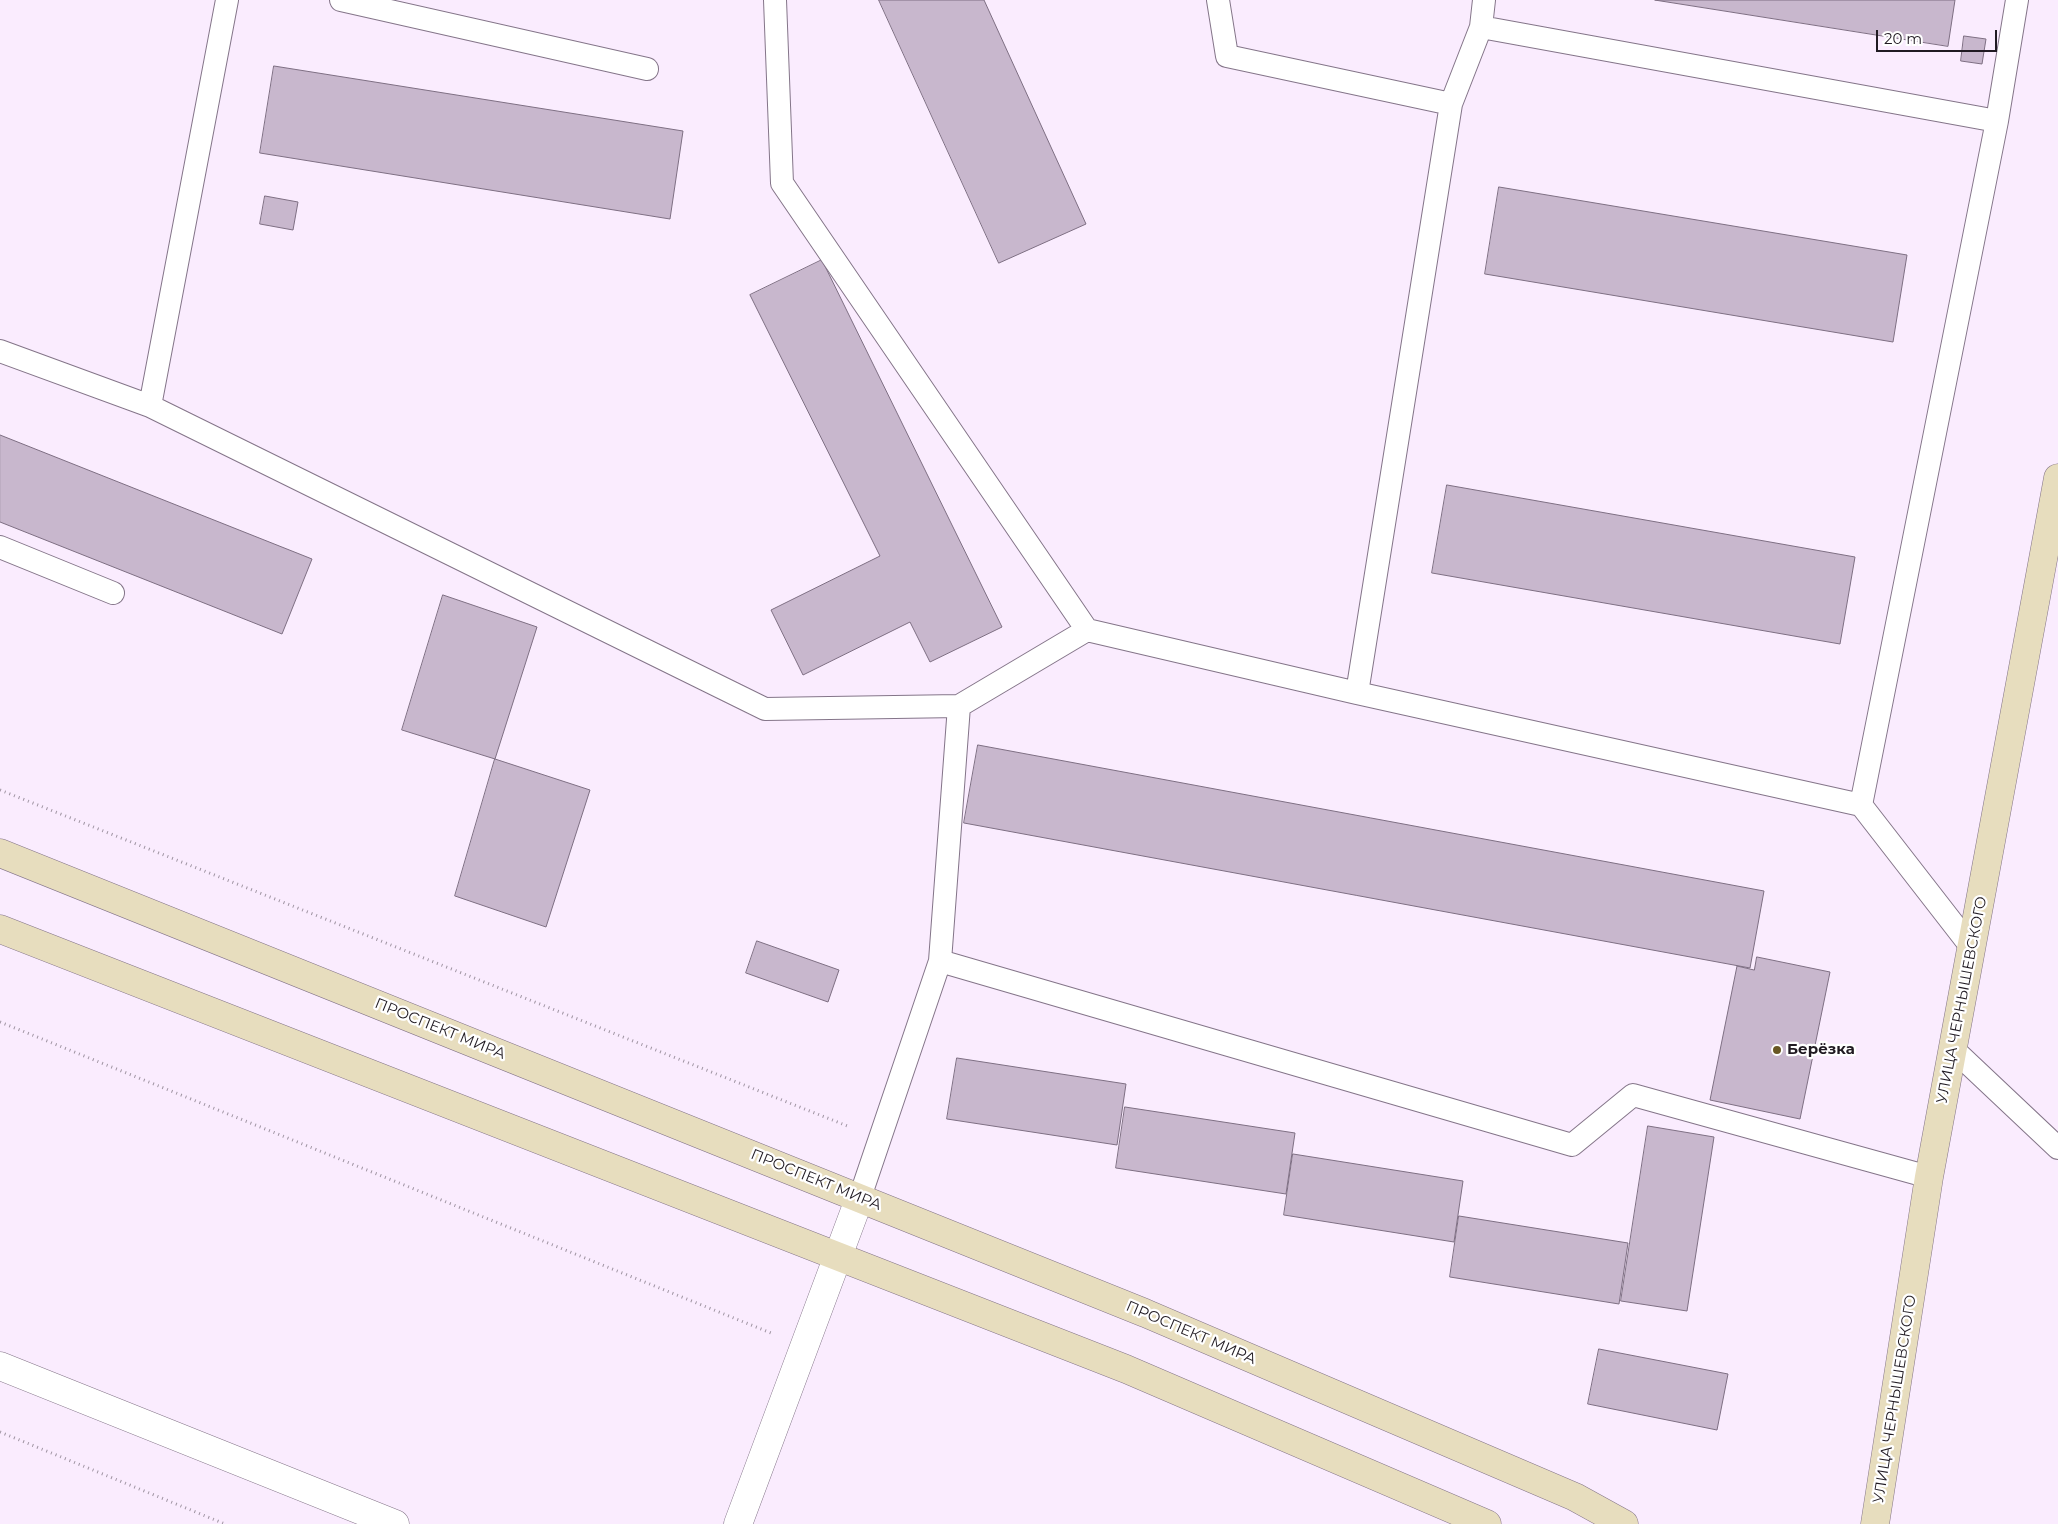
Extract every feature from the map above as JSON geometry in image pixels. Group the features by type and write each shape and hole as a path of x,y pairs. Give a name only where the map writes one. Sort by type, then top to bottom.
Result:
{"main road":[{"name":"УЛИЦА ЧЕРНЫШЕВСКОГО","path":"1875,1524 1929,1177 1954,1050 2058,478"},
{"name":"ПРОСПЕКТ МИРА","path":"0,853 1145,1312 1575,1497 1624,1524"},
{"path":"0,929 1126,1369 1487,1524"}],"street":[{"path":"738,1524 860,1197"},
{"path":"0,1366 395,1524"}],"lane":[{"path":"150,406 228,0"},
{"path":"342,0 647,69"},
{"path":"775,0 782,183 1087,630 1357,693 1862,805 1972,948"},
{"path":"1218,0 1227,56 1451,104"},
{"path":"1357,693 1451,104 1480,27 1484,0"},
{"path":"1862,805 1997,121 2017,0"},
{"path":"1480,27 1997,121"},
{"path":"0,350 150,406 765,709 959,706 1087,630"},
{"path":"0,546 113,592"},
{"path":"860,1197 940,961 959,706"},
{"path":"940,961 1572,1144 1633,1095 1929,1177"},
{"path":"1954,1050 2058,1148"}],"path":[{"path":"0,790 880,1139"},
{"path":"0,1022 804,1346"},
{"path":"0,1432 225,1524"}],"building":[{"path":"879,0 984,0 1086,224 999,263"},
{"path":"1655,0 1955,0 1948,46"},
{"path":"1964,36 1986,39 1982,64 1961,61"},
{"path":"274,66 683,131 670,219 260,153"},
{"path":"1499,187 1907,255 1893,342 1485,274"},
{"path":"265,196 298,202 293,230 260,224"},
{"path":"822,260 1002,627 930,662 910,622 803,675 771,610 880,556 750,295"},
{"path":"0,435 312,559 282,634 0,522"},
{"path":"1447,485 1855,557 1840,644 1432,573"},
{"path":"443,595 537,627 495,759 402,730"},
{"path":"978,745 1764,891 1750,968 964,823"},
{"path":"495,759 590,790 546,927 455,896"},
{"path":"757,941 839,970 828,1002 746,973"},
{"path":"1757,957 1830,972 1800,1119 1710,1100 1737,966 1754,970"},
{"path":"957,1058 1126,1084 1117,1145 947,1119"},
{"path":"1125,1107 1295,1133 1286,1194 1116,1168"},
{"path":"1648,1126 1714,1137 1687,1311 1621,1301"},
{"path":"1293,1154 1463,1181 1454,1242 1284,1215"},
{"path":"1459,1216 1628,1243 1619,1304 1450,1277"},
{"path":"1599,1349 1728,1374 1717,1430 1588,1404"}],"place":[{"name":"Берёзка","path":"1777,1050"}]}
